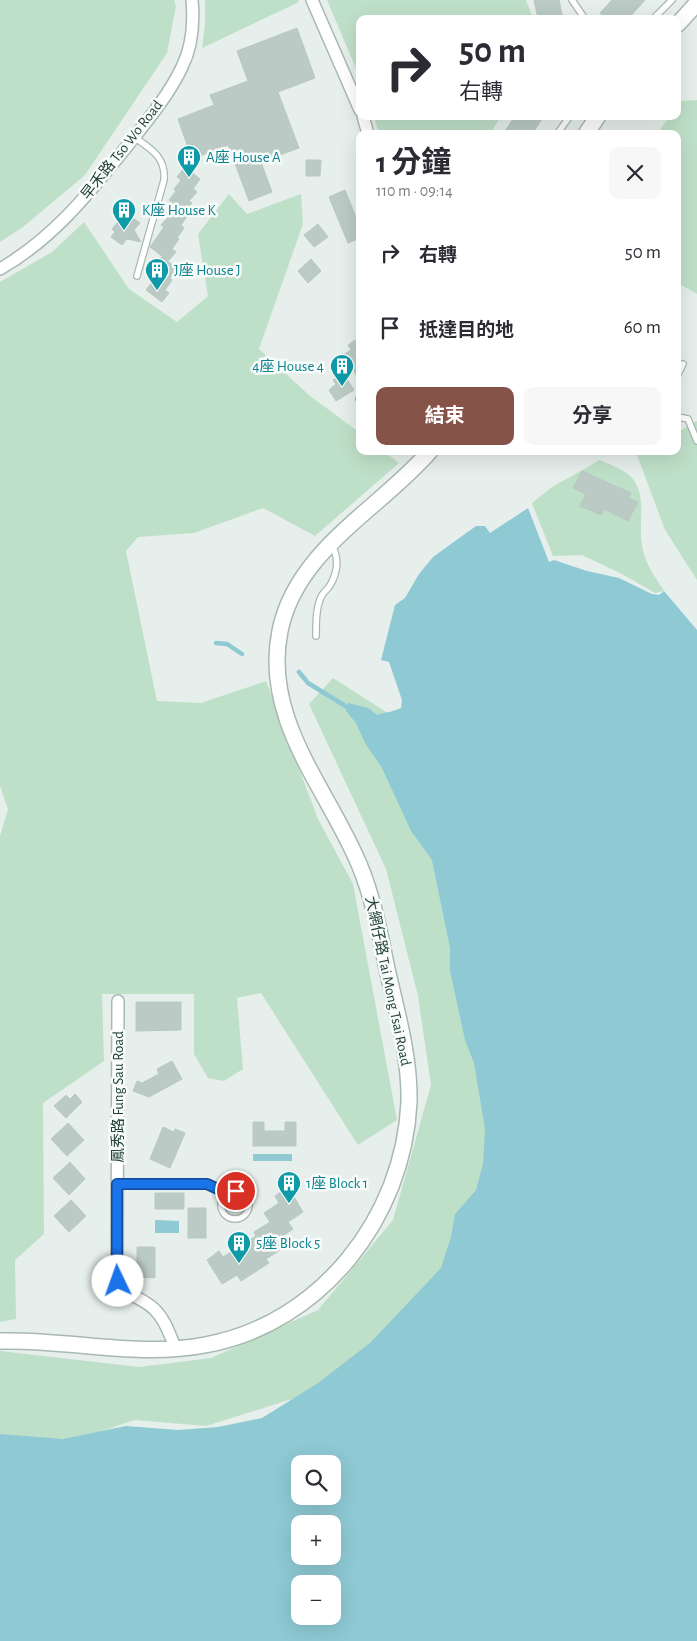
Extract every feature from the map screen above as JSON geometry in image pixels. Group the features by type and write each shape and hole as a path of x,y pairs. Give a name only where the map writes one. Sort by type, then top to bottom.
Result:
{"street":[{"name":"早禾路 Tso Wo Road","path":"0,269 53,232 75,210 173,85 183,66 190,45 193,23 192,0"},
{"path":"312,0 356,101"},
{"path":"681,21 697,3"},
{"name":"大網仔路 Tai Mong Tsai Road","path":"0,1341 58,1343 130,1350 176,1349 215,1343 254,1330 298,1306 324,1286 358,1247 381,1212 395,1178 404,1141 409,1101 407,1064 382,944 368,890 356,856 289,726 277,682 277,651 280,628 286,609 300,582 314,563 331,544 426,455"},
{"name":"鳳秀路 Fung Sau Road","path":"118,1001 118,1281 130,1296 148,1304 156,1311 162,1319 176,1349"}],"lane":[{"path":"572,0 582,15"},
{"path":"657,15 672,0"},
{"path":"134,137 158,155 165,171 137,276"},
{"path":"681,368 683,364"},
{"path":"681,417 688,420 697,441"},
{"path":"316,636 316,619 320,602 333,579 336,568 336,555 331,544"},
{"path":"117,1184 207,1184 220,1190 225,1195"},
{"path":"236,1191 246,1195 250,1205 246,1216 235,1220 225,1216 221,1205 225,1195 236,1191"}],"green space":[{"path":"0,0 174,0 176,6 167,53 85,175 23,227 0,242"},
{"path":"205,0 298,0 299,2 202,48"},
{"path":"327,0 526,0 532,15 356,15 356,69"},
{"path":"697,100 697,294 681,285 681,130 660,130 667,120 681,120 681,101"},
{"path":"375,120 499,120 492,130 378,130"},
{"path":"229,194 247,214 301,194 303,224 259,349 309,395 356,430 356,455 388,455 399,463 315,536 263,508 194,533 138,537 126,551 157,701 201,703 266,681 318,819 353,884 397,1120 358,1145 261,993 237,998 243,1069 224,1081 208,1078 194,1054 194,994 102,994 104,1061 43,1103 44,1234 15,1260 16,1319 0,1322 0,836 8,809 0,786 0,282 52,252 84,222 129,289 177,322 208,296 198,234"},
{"path":"697,421 697,580 665,530 637,455 681,455 681,430"},
{"path":"600,460 624,471 632,478 639,490 641,542 644,556 664,591 655,593 622,574 582,555 553,556 532,503 552,487"},
{"path":"333,678 397,719 421,775 504,1154 384,1374 327,1388 206,1426 134,1420 74,1441 0,1436 0,1351 139,1367 211,1358 318,1310 393,1220 431,1085 418,996 386,869 309,704"}],"water":[{"path":"528,508 549,562 554,560 587,571 619,578 652,594 659,595 664,591 697,630 697,1641 0,1641 0,1434 63,1439 126,1426 178,1430 218,1427 262,1418 318,1383 370,1343 441,1268 451,1237 455,1214 476,1190 483,1164 485,1129 474,1063 465,1040 450,971 450,948 432,860 411,831 382,768 365,743 356,723 346,711 348,703 368,708 377,715 401,708 402,700 389,662 381,660 395,605 405,598 419,574 433,557 476,526 485,526 490,533"},
{"path":"253,1154 292,1154 292,1161 253,1161"},
{"path":"155,1220 179,1221 179,1233 155,1233"}],"building":[{"path":"534,0 559,0 562,15 537,15"},
{"path":"612,0 645,0 632,15 602,15 600,13"},
{"path":"297,28 315,78 278,92 299,148 261,162 272,192 249,201 228,145 192,159 178,119 214,105 210,95 248,81 237,51"},
{"path":"512,120 541,120 535,130 506,130"},
{"path":"306,160 321,160 320,176 306,176"},
{"path":"185,167 200,179 193,189 197,192 189,201 192,203 184,212 188,215 181,225 184,228 172,249 176,252 168,261 150,247 164,227 161,225 169,216 165,213 173,203 169,200 181,180 177,177"},
{"path":"345,190 356,217 356,240 348,243 329,197"},
{"name":"K座 House K","path":"129,215 140,223 134,230 141,242 127,239 122,245 111,237 115,232 112,229 122,217 125,220"},
{"path":"318,224 328,237 314,247 304,235"},
{"path":"162,257 178,269 170,278 172,280 165,290 169,293 162,302 146,290 153,281 149,278 157,268 154,266"},
{"path":"311,259 321,271 308,283 298,271"},
{"path":"356,340 356,375 343,355 351,350 348,345"},
{"name":"4座 House 4","path":"343,373 354,390 336,401 329,390 336,384 333,380"},
{"path":"582,471 631,493 628,498 638,502 628,521 604,509 601,515 580,506 586,494 573,488"},
{"path":"136,1002 181,1002 181,1030 136,1031"},
{"path":"172,1061 182,1079 149,1097 133,1091 137,1081 142,1083 159,1074 157,1069"},
{"path":"75,1094 82,1102 66,1118 54,1106 66,1095 70,1099"},
{"path":"253,1122 264,1122 264,1131 285,1131 285,1122 296,1122 296,1146 253,1146"},
{"path":"68,1123 84,1140 67,1156 51,1139"},
{"path":"163,1127 174,1132 175,1129 185,1133 170,1168 150,1159"},
{"path":"70,1162 85,1179 69,1195 53,1178"},
{"path":"288,1187 303,1212 288,1222 293,1229 277,1240 282,1249 266,1259 269,1263 241,1281 237,1275 222,1284 207,1260 219,1251 223,1257 256,1236 254,1232 270,1222 264,1213 279,1203 275,1196"},
{"path":"155,1193 184,1193 184,1209 155,1209"},
{"path":"71,1200 86,1216 69,1232 54,1216"},
{"path":"188,1208 206,1208 206,1238 188,1238"},
{"path":"137,1247 155,1247 155,1278 137,1277"}],"waterway":[{"path":"216,643 227,644 242,654"},
{"path":"299,672 308,683 347,707"}],"place":[{"name":"A座 House A","path":"189,178"},
{"name":"K座 House K","path":"124,231"},
{"name":"J座 House J","path":"157,291"},
{"name":"4座 House 4","path":"342,387"},
{"name":"1座 Block 1","path":"289,1204"},
{"name":"5座 Block 5","path":"239,1264"}],"route":[{"path":"118,1281 117,1184 207,1184 214,1186 225,1195 236,1191"}]}
